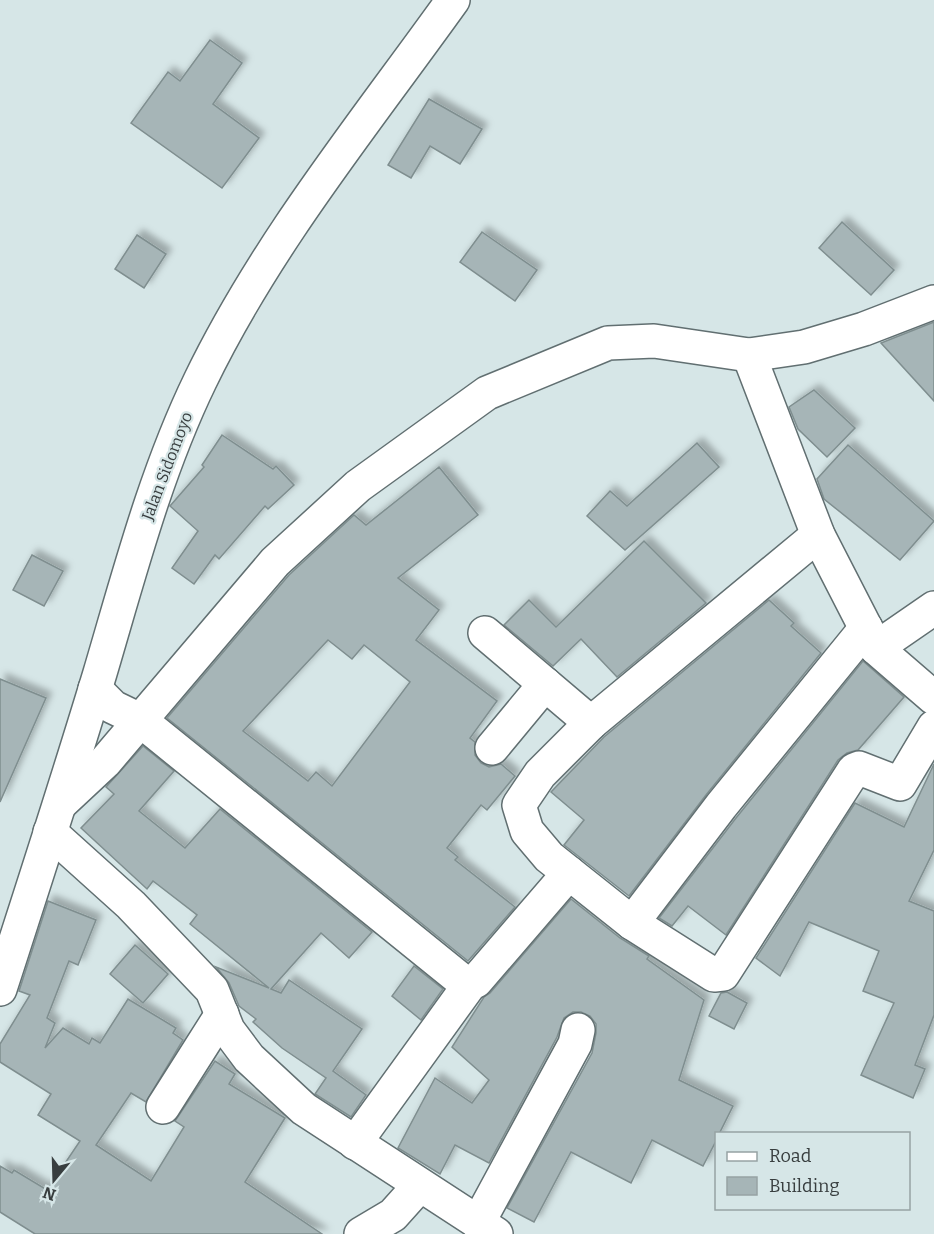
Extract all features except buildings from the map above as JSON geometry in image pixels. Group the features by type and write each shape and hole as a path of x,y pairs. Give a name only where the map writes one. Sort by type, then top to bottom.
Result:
{"street":[{"name":"Jalan Sidomoyo","path":"0,989 95,689 140,536 169,454 199,384 229,323 314,193 453,0"},
{"path":"578,1030 575,1044 487,1228 419,1186 304,1109 249,1058 228,1030 212,990 131,905 55,818 275,562 358,486 487,393 608,343 654,341 748,354 804,347 864,329 934,302"},
{"path":"748,354 818,535 871,638 934,698"},
{"path":"818,535 591,723 540,774 519,805 527,831 549,857 632,923 714,975 723,974 854,770 859,768 900,784 905,780 934,727"},
{"path":"632,923 721,806 871,638 934,608"},
{"path":"485,633 591,723"},
{"path":"492,748 544,684"},
{"path":"95,689 113,707 140,720 465,983 470,984"},
{"path":"355,1143 470,984 476,981 569,873"},
{"path":"163,1107 222,1014"},
{"path":"361,1234 393,1215 419,1186"}]}
